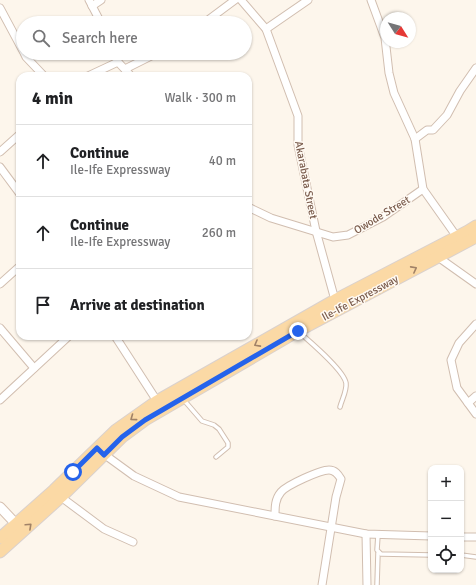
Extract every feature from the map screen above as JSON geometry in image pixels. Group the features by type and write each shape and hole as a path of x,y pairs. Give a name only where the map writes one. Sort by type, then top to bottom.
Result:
{"main road":[{"name":"Ile-Ife Expressway","path":"0,552 61,497 101,452 116,430 157,401 335,300 476,226"},
{"name":"Ile-Ife Expressway","path":"0,538 73,472 145,420 298,331 476,237"}],"street":[{"path":"98,16 91,3 101,0"},
{"path":"213,16 235,0"},
{"name":"Akarabata Street","path":"241,0 266,29 298,116 298,145 316,231 335,300"},
{"path":"266,29 308,0"},
{"path":"371,0 385,38 389,72 394,94 415,139 423,189 457,237"},
{"path":"0,8 16,39"},
{"path":"29,60 40,72"},
{"path":"125,69 143,60"},
{"path":"95,72 118,62 128,72"},
{"path":"415,139 427,130 433,130 447,114 460,91 476,68"},
{"path":"0,152 16,138"},
{"path":"0,167 16,189"},
{"name":"Owode Street","path":"252,209 270,218 333,237 348,235 383,217 423,189"},
{"path":"438,257 476,284"},
{"path":"0,284 16,270"},
{"path":"476,324 459,343 451,360 457,388 476,414"},
{"path":"0,328 34,368"},
{"path":"0,400 65,340"},
{"path":"118,340 157,401"},
{"path":"468,403 476,396"},
{"path":"101,452 134,476 179,497 366,534 428,536"},
{"path":"275,516 276,501 282,491 295,483 322,471 330,470 338,473 341,479 336,497 322,585"},
{"path":"61,497 104,529 133,542"},
{"path":"0,507 16,524"},
{"path":"366,534 367,585"},
{"path":"464,537 476,537"}],"lane":[{"path":"298,331 338,369 346,382 345,393 340,407"},
{"path":"183,398 202,421 214,425 219,429 228,443 228,447 216,458"},
{"path":"377,585 378,535"},
{"path":"378,553 385,555 428,555"},
{"path":"464,555 476,557"}],"route":[{"path":"73,472 97,448 104,455 122,437 145,420 298,331"}]}
